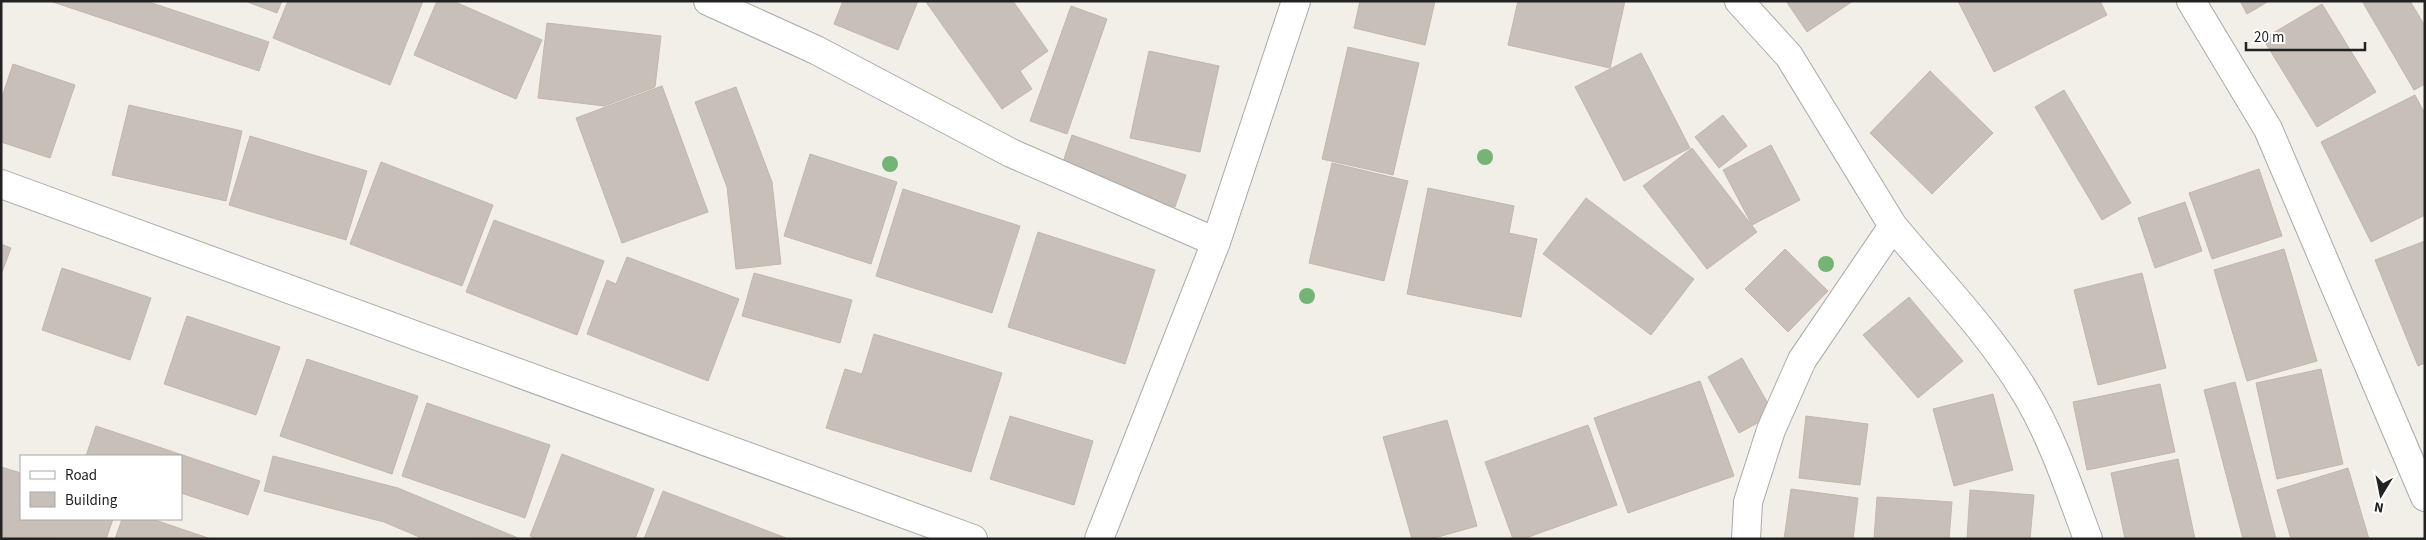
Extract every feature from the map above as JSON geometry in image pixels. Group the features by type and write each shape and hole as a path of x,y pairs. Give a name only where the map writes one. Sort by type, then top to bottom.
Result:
{"street":[{"path":"708,1 816,50 1010,153 1216,242"},
{"path":"1099,539 1216,242 1296,1"},
{"path":"1739,1 1790,56 1893,226 1989,340 2026,393 2063,471 2088,539"},
{"path":"2192,1 2268,129 2425,496"},
{"path":"1,184 973,539"},
{"path":"1746,539 1748,502 1771,430 1802,360 1893,226"}],"building":[{"path":"50,1 146,1 269,42 259,71"},
{"path":"245,1 282,1 277,13"},
{"path":"288,1 423,1 390,85 273,38"},
{"path":"437,1 453,1 542,40 516,99 414,55"},
{"path":"843,1 918,1 898,50 834,24"},
{"path":"1013,1 1048,51 1020,71 1032,89 1002,109 926,2"},
{"path":"1360,1 1435,1 1425,45 1354,28"},
{"path":"1518,1 1625,1 1610,68 1508,45"},
{"path":"1786,1 1853,1 1807,32"},
{"path":"1958,1 2100,1 2107,15 1994,72"},
{"path":"2240,1 2269,1 2247,14"},
{"path":"2362,1 2410,1 2425,26 2425,84 2414,90"},
{"path":"2322,4 2376,92 2317,127 2263,39"},
{"path":"1071,6 1107,19 1067,134 1030,121"},
{"path":"547,23 661,36 655,87 604,106 538,98"},
{"path":"1348,47 1419,63 1393,175 1322,159"},
{"path":"1149,51 1219,66 1200,152 1130,138"},
{"path":"1641,53 1690,148 1624,181 1575,87"},
{"path":"13,64 75,85 50,158 1,142 1,100"},
{"path":"1930,71 1993,133 1932,194 1870,133"},
{"path":"662,86 708,212 622,243 576,118"},
{"path":"736,87 772,182 781,264 736,269 727,187 695,102"},
{"path":"2064,90 2131,203 2102,220 2035,107"},
{"path":"2415,95 2425,114 2425,215 2371,242 2321,142"},
{"path":"129,105 242,131 226,201 112,175"},
{"path":"1723,115 1747,146 1719,168 1695,137"},
{"path":"1072,135 1186,175 1175,207 1061,168"},
{"path":"250,136 367,171 346,240 229,205"},
{"path":"1771,145 1800,200 1752,225 1723,170"},
{"path":"1692,148 1757,232 1707,269 1643,186"},
{"path":"810,154 897,182 871,264 784,236"},
{"path":"381,162 493,205 462,286 350,244"},
{"path":"1332,163 1408,181 1384,281 1309,263"},
{"path":"2259,169 2282,236 2212,259 2189,193"},
{"path":"1428,188 1514,206 1509,233 1537,239 1521,317 1407,294"},
{"path":"903,189 1020,226 992,313 876,276"},
{"path":"1586,198 1694,279 1651,335 1543,254"},
{"path":"2185,202 2202,251 2155,268 2138,218"},
{"path":"494,220 604,261 577,335 466,292"},
{"path":"1038,232 1155,270 1125,364 1008,327"},
{"path":"2425,241 2425,363 2418,366 2375,260"},
{"path":"1,244 11,248 1,275"},
{"path":"1785,249 1828,291 1788,332 1745,289"},
{"path":"2284,249 2317,361 2247,381 2214,270"},
{"path":"627,257 739,299 708,381 587,334 607,280 616,284"},
{"path":"62,268 151,298 130,360 42,330"},
{"path":"754,273 852,300 840,343 742,316"},
{"path":"2142,273 2166,368 2098,385 2074,290"},
{"path":"1909,297 1963,361 1918,398 1863,335"},
{"path":"187,316 280,347 256,415 164,384"},
{"path":"874,334 1002,373 971,472 826,428 845,369 862,374"},
{"path":"1742,358 1774,414 1739,433 1708,377"},
{"path":"307,359 418,396 392,474 280,436"},
{"path":"2321,369 2343,464 2277,479 2256,383"},
{"path":"1700,381 1734,476 1628,513 1594,418"},
{"path":"2235,382 2276,539 2243,539 2204,390"},
{"path":"2160,384 2175,452 2087,470 2073,402"},
{"path":"1993,394 2013,470 1954,486 1933,409"},
{"path":"427,403 550,445 525,518 402,476"},
{"path":"1010,416 1093,441 1074,505 990,479"},
{"path":"1806,416 1868,424 1860,485 1799,478"},
{"path":"1447,420 1477,526 1431,539 1412,539 1383,437"},
{"path":"1588,425 1617,505 1523,539 1513,539 1485,462"},
{"path":"96,426 260,481 248,515 182,493 182,455 86,455"},
{"path":"562,454 654,489 635,539 536,539 530,536"},
{"path":"273,456 398,488 518,538 424,539 384,522 264,491"},
{"path":"2178,459 2195,539 2125,539 2111,473"},
{"path":"1,467 20,473 20,520 113,520 106,539 1,538"},
{"path":"2348,468 2369,539 2291,539 2277,490"},
{"path":"1791,489 1858,498 1853,539 1784,539"},
{"path":"1970,490 2034,495 2030,539 1967,539"},
{"path":"663,491 786,538 786,539 644,539"},
{"path":"1877,497 1952,502 1949,539 1874,539"},
{"path":"122,520 155,520 211,539 115,539"}]}
